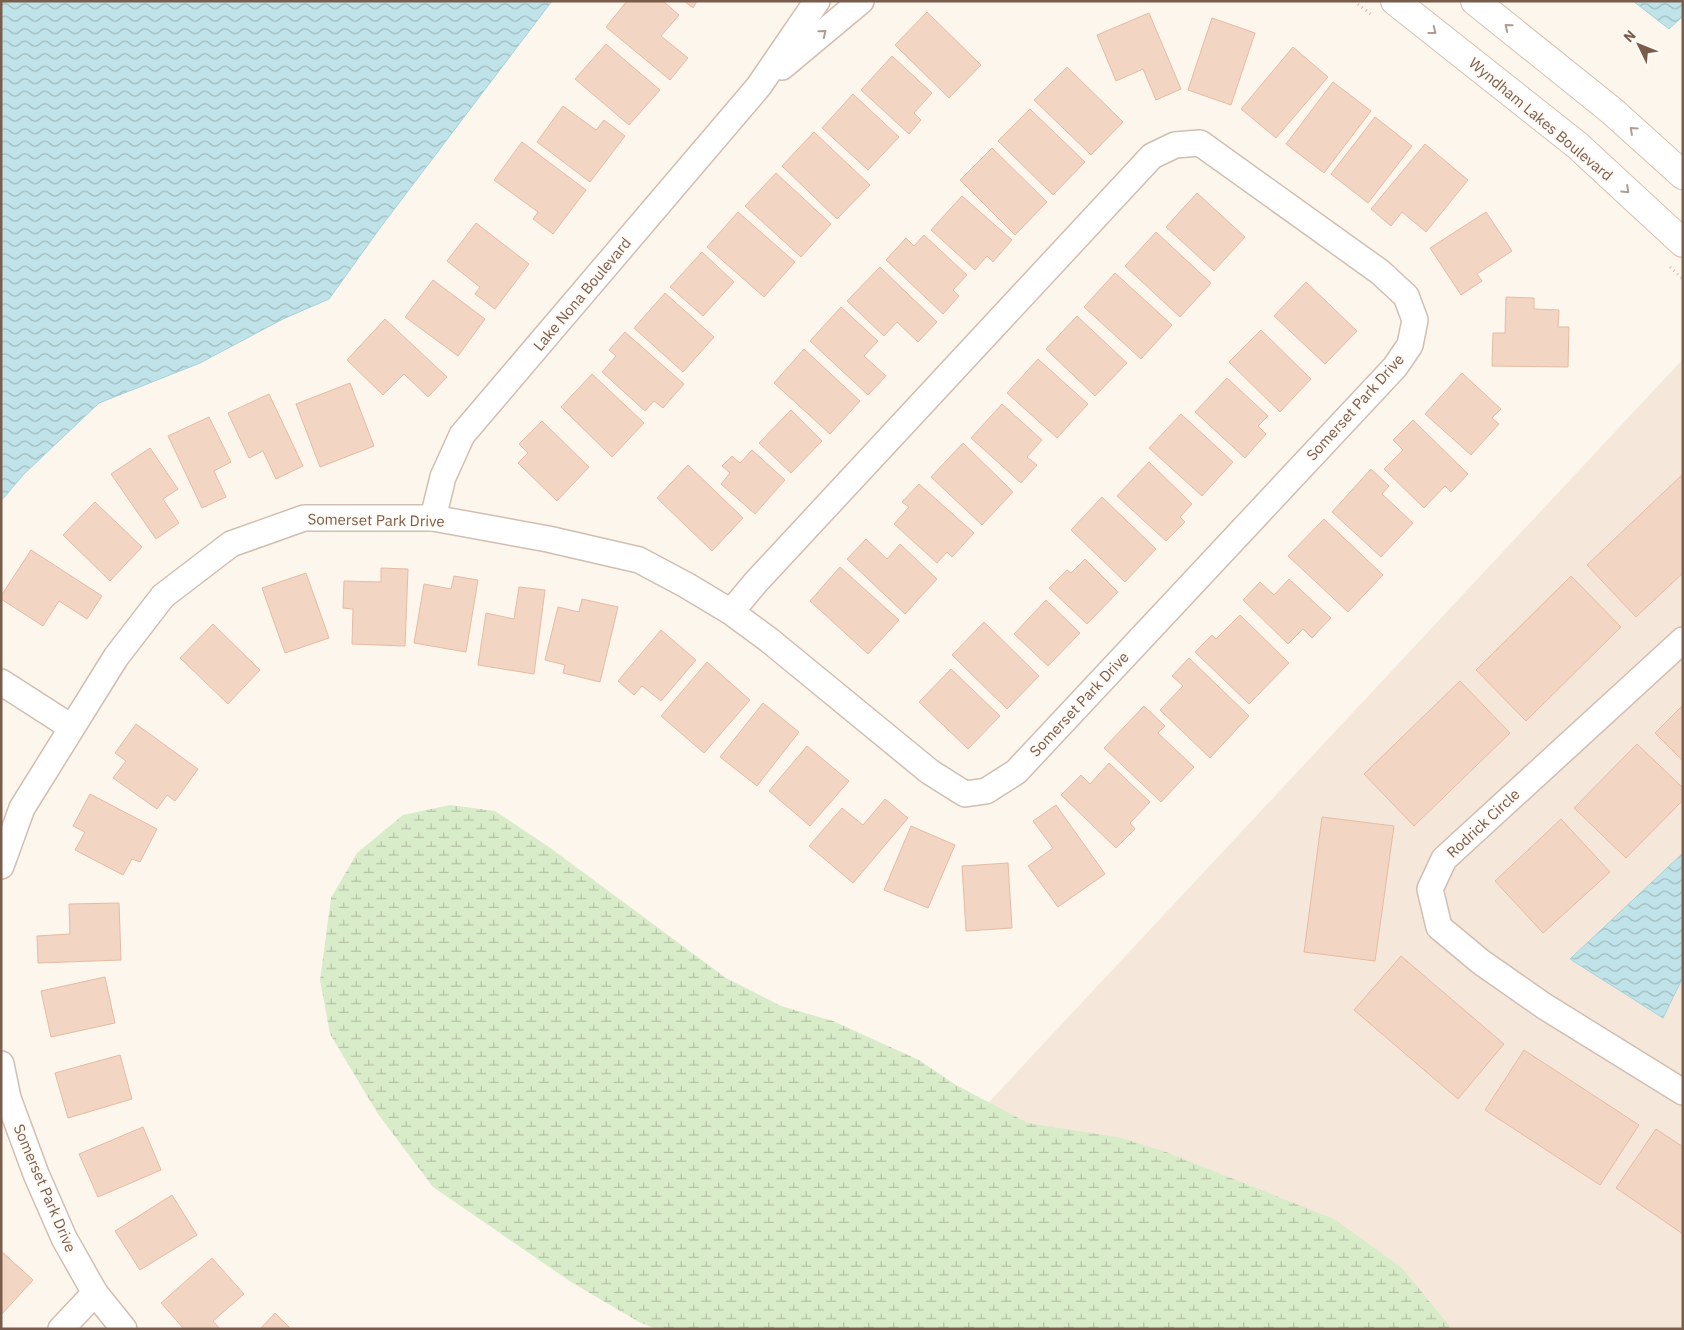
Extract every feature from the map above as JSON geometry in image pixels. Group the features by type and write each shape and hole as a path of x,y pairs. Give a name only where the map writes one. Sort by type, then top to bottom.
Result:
{"street":[{"name":"Lake Nona Boulevard","path":"434,518 443,477 462,435 759,86 817,1"},
{"name":"Lake Nona Boulevard","path":"759,86 861,1"},
{"name":"Wyndham Lakes Boulevard","path":"1395,1 1577,144 1683,243"},
{"path":"1475,1 1612,112 1683,175"},
{"name":"Somerset Park Drive","path":"1,866 22,808 116,657 163,596 231,544 304,518 434,518 548,539 639,560 731,612 769,640 930,772 965,794 986,791 1016,772 1395,366 1410,344 1415,320 1406,296 1380,272 1200,143 1175,145 1152,156 756,582 731,612"},
{"name":"Rodrick Circle","path":"1683,640 1444,858 1430,889 1439,928 1481,962 1544,1006 1683,1092"},
{"path":"1,682 71,727"},
{"name":"Somerset Park Drive","path":"1,1064 8,1098 36,1174 64,1238 95,1293 124,1329"},
{"path":"61,1329 95,1293"}],"shaded area":[{"path":"1683,359 1683,1329 777,1329"}],"green space":[{"path":"450,805 495,811 549,847 726,978 781,1006 833,1021 919,1060 956,1085 1028,1123 1122,1138 1166,1152 1334,1219 1402,1268 1452,1329 656,1329 639,1322 571,1282 433,1187 378,1114 330,1034 320,980 331,898 357,853 403,815"}],"water":[{"path":"1,1 552,1 380,228 329,299 283,319 200,363 99,403 24,474 1,501"},
{"path":"1633,1 1683,1 1683,16 1669,29"},
{"path":"1683,853 1683,977 1663,1018 1570,959"}],"building":[{"path":"627,1 663,1 679,15 661,36 688,58 670,80 606,27"},
{"path":"684,1 697,1 693,8"},
{"path":"927,12 981,65 949,98 895,45"},
{"path":"1149,13 1181,89 1156,100 1143,69 1116,81 1097,35"},
{"path":"1212,18 1255,33 1231,105 1188,90"},
{"path":"606,44 660,90 629,125 575,79"},
{"path":"1293,47 1328,77 1276,138 1241,109"},
{"path":"892,56 932,93 914,113 921,120 909,134 861,90"},
{"path":"1067,67 1123,122 1091,155 1034,100"},
{"path":"1333,82 1371,111 1324,173 1286,144"},
{"path":"853,94 899,137 868,170 822,128"},
{"path":"563,106 596,130 604,120 625,136 590,182 537,142"},
{"path":"1030,109 1085,162 1053,195 998,141"},
{"path":"1375,117 1412,146 1368,203 1331,174"},
{"path":"814,132 870,185 837,219 782,166"},
{"path":"522,142 586,190 553,234 533,219 538,212 494,180"},
{"path":"1425,144 1468,180 1426,232 1402,212 1391,226 1371,209"},
{"path":"992,148 1047,202 1015,235 960,180"},
{"path":"776,173 831,224 801,257 745,206"},
{"path":"1197,193 1245,237 1214,271 1166,227"},
{"path":"962,196 1012,240 993,262 987,256 975,270 931,230"},
{"path":"738,212 795,262 764,297 707,247"},
{"path":"1486,212 1512,251 1477,274 1482,281 1461,295 1430,248"},
{"path":"476,223 529,264 495,309 475,294 480,287 447,261"},
{"path":"1156,232 1211,283 1180,317 1125,266"},
{"path":"924,235 967,275 953,290 959,296 943,314 886,260 906,238 914,246"},
{"path":"702,252 734,282 703,316 670,287"},
{"path":"880,267 937,322 918,342 897,322 884,336 847,301"},
{"path":"1115,273 1172,325 1141,359 1084,307"},
{"path":"433,280 485,319 458,356 405,317"},
{"path":"1306,282 1357,331 1325,364 1274,316"},
{"path":"665,293 714,337 683,372 634,328"},
{"path":"1506,297 1534,298 1534,309 1559,310 1558,327 1569,327 1568,367 1492,366 1493,333 1505,333"},
{"path":"841,307 878,341 864,356 886,376 868,395 810,341"},
{"path":"1077,316 1127,363 1095,396 1046,349"},
{"path":"385,319 447,377 428,397 404,374 383,395 347,360"},
{"path":"1261,330 1311,379 1280,412 1229,362"},
{"path":"625,332 684,384 663,408 654,401 645,411 602,372 616,356 609,350"},
{"path":"804,349 860,401 830,434 774,383"},
{"path":"1038,359 1088,404 1057,438 1007,393"},
{"path":"1462,373 1501,409 1492,418 1499,424 1471,455 1425,414"},
{"path":"592,374 644,423 612,457 561,407"},
{"path":"1227,378 1268,416 1258,426 1266,434 1245,458 1195,412"},
{"path":"350,383 374,446 320,467 296,404"},
{"path":"269,394 303,466 276,479 263,451 249,458 228,413"},
{"path":"1002,404 1042,440 1027,457 1037,465 1021,483 971,438"},
{"path":"791,410 822,441 791,473 759,443"},
{"path":"1181,414 1233,462 1202,496 1149,448"},
{"path":"209,417 231,462 214,471 226,497 202,508 168,436"},
{"path":"1413,420 1468,474 1451,492 1445,486 1424,508 1384,469 1403,450 1393,440"},
{"path":"542,421 589,467 557,501 518,463 528,453 519,444"},
{"path":"963,443 1013,492 982,525 931,477"},
{"path":"150,448 178,489 163,499 179,523 156,539 111,474"},
{"path":"752,450 785,480 755,514 721,484 730,473 722,466 732,456 740,463"},
{"path":"1149,462 1192,504 1180,517 1185,522 1166,541 1117,496"},
{"path":"688,465 743,518 712,551 657,498"},
{"path":"1371,469 1389,486 1382,494 1413,523 1381,557 1332,512"},
{"path":"1683,474 1683,573 1636,617 1587,565"},
{"path":"919,484 974,533 952,557 947,552 937,563 894,524 909,507 902,502"},
{"path":"1102,497 1156,549 1125,582 1071,530"},
{"path":"95,502 142,547 110,581 63,535"},
{"path":"1324,519 1383,575 1348,612 1288,556"},
{"path":"866,539 887,559 900,544 937,579 905,614 847,559"},
{"path":"31,550 102,596 87,619 59,601 43,626 1,599 1,596"},
{"path":"1085,559 1118,592 1087,624 1049,588 1067,570 1071,573"},
{"path":"840,567 899,620 868,654 810,601"},
{"path":"381,568 408,569 405,646 352,644 353,609 343,608 344,581 381,582"},
{"path":"306,573 329,638 285,653 262,588"},
{"path":"454,576 478,580 466,652 414,643 424,584 451,589"},
{"path":"1571,576 1621,627 1526,721 1476,670"},
{"path":"1289,579 1331,618 1312,638 1303,629 1288,644 1243,600 1260,582 1274,595"},
{"path":"519,587 545,590 534,674 478,665 486,613 514,619"},
{"path":"582,599 618,607 600,682 563,673 565,665 545,660 558,607 579,612"},
{"path":"1046,600 1080,633 1048,666 1014,634"},
{"path":"1240,615 1289,663 1249,704 1195,652 1212,635 1216,639"},
{"path":"984,622 1039,676 1007,709 952,655"},
{"path":"213,624 260,670 228,704 180,658"},
{"path":"661,630 696,660 661,701 642,686 634,695 618,681"},
{"path":"1189,658 1249,716 1210,758 1160,710 1183,686 1172,676"},
{"path":"707,662 750,700 704,753 661,716"},
{"path":"951,669 1000,716 968,749 919,702"},
{"path":"1460,681 1510,733 1414,826 1364,774"},
{"path":"763,703 799,732 757,786 720,757"},
{"path":"1683,705 1683,761 1655,733"},
{"path":"1144,706 1165,726 1158,733 1194,767 1161,802 1104,748"},
{"path":"136,724 198,769 175,801 167,795 157,809 113,778 126,761 115,753"},
{"path":"1637,744 1683,788 1683,800 1626,858 1574,808"},
{"path":"807,746 849,781 810,826 769,791"},
{"path":"1109,763 1150,802 1130,823 1135,829 1116,848 1061,795 1081,775 1090,784"},
{"path":"90,794 157,829 140,862 132,859 123,875 75,850 85,832 73,826"},
{"path":"885,799 908,818 853,883 809,846 842,808 863,825"},
{"path":"1056,805 1105,874 1058,907 1028,866 1053,848 1033,821"},
{"path":"1322,817 1394,826 1375,961 1304,952"},
{"path":"1561,819 1610,872 1543,933 1495,881"},
{"path":"911,826 955,845 928,908 884,890"},
{"path":"1008,863 1012,928 966,931 962,866"},
{"path":"119,903 121,960 38,963 37,936 70,934 69,904"},
{"path":"1401,956 1504,1044 1458,1099 1354,1010"},
{"path":"105,977 115,1023 51,1037 41,991"},
{"path":"1524,1050 1639,1125 1600,1185 1485,1110"},
{"path":"120,1055 132,1099 68,1118 55,1073"},
{"path":"143,1127 161,1170 98,1197 79,1154"},
{"path":"1656,1129 1683,1147 1683,1234 1616,1188"},
{"path":"172,1195 197,1235 140,1270 115,1231"},
{"path":"1,1251 33,1280 2,1314 1,1313"},
{"path":"212,1258 244,1294 213,1321 220,1329 184,1329 161,1303"},
{"path":"275,1313 291,1329 260,1329"}]}
